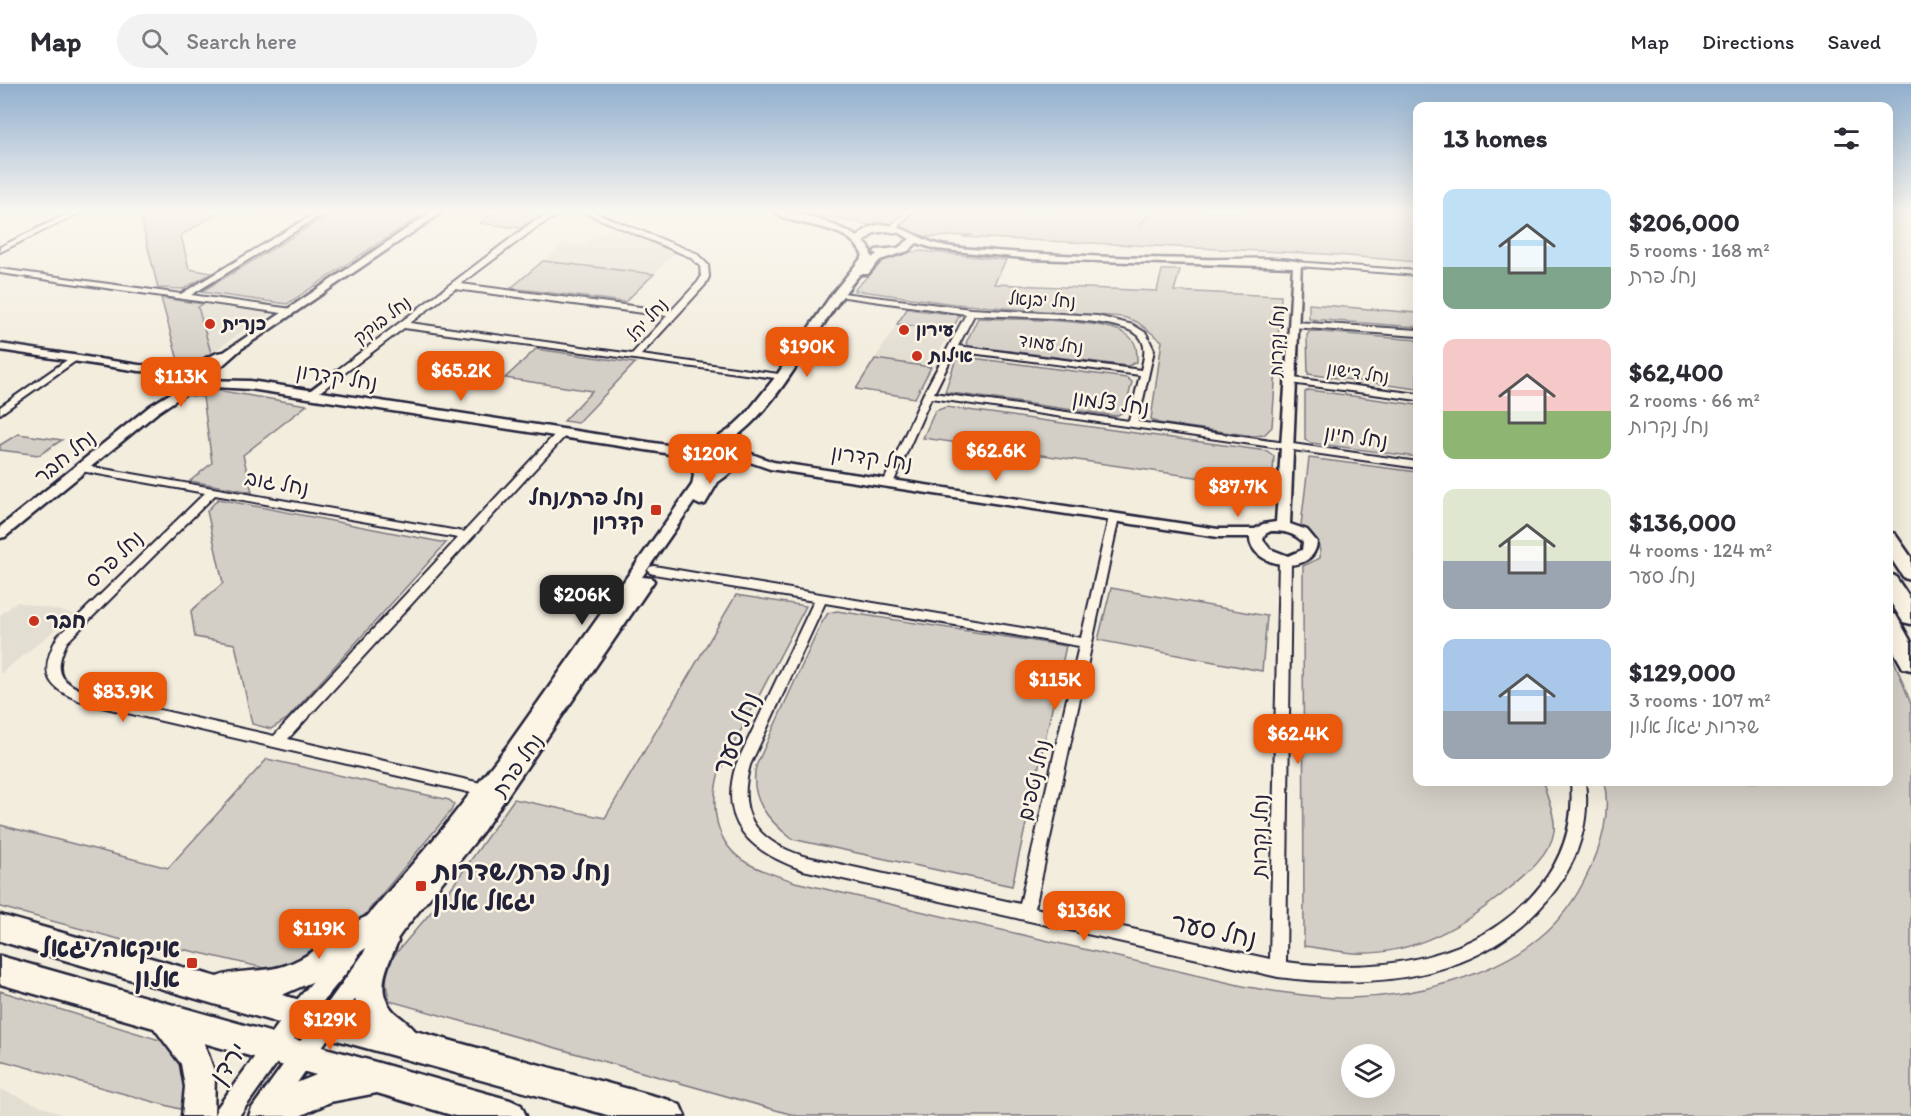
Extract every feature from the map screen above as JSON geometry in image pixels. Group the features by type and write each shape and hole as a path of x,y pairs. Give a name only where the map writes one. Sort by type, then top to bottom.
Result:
{"highway":[{"path":"1893,530 1911,553"},
{"path":"1893,546 1911,573"},
{"path":"1893,589 1911,617"},
{"path":"1893,629 1911,662"},
{"path":"0,928 313,1018 669,1116"},
{"path":"193,984 242,988 296,977 376,935"},
{"path":"376,935 367,983 368,998 375,1016 411,1045"},
{"path":"0,970 510,1116"},
{"path":"162,1017 190,1046 195,1057 201,1083 198,1116"},
{"path":"273,1116 302,1096 323,1087 348,1082 388,1081"}],"street":[{"path":"183,296 244,259"},
{"path":"0,347 139,368 189,369 237,347 367,259"},
{"name":"נחל בוקק","path":"310,394 489,259"},
{"name":"נחל יהל","path":"634,357 705,277 706,271 698,259"},
{"path":"698,462 700,452 743,424 848,279 867,259"},
{"path":"742,451 744,437 779,394 845,295 878,259"},
{"path":"1122,259 1298,264 1413,273"},
{"name":"נחל נקרות","path":"1283,527 1290,447 1298,264"},
{"path":"0,271 289,311"},
{"path":"454,286 673,314"},
{"name":"נחל יבנאל","path":"845,295 971,312 1097,319 1119,323 1143,335 1149,345 1133,424"},
{"path":"889,481 928,395 971,312"},
{"path":"403,325 779,377"},
{"path":"1296,325 1413,333"},
{"path":"212,372 237,347"},
{"name":"נחל עמוד","path":"952,348 1145,373"},
{"path":"0,411 74,358"},
{"path":"139,368 172,381"},
{"name":"נחל קדרון","path":"189,369 212,372 250,385"},
{"name":"נחל חבר","path":"154,409 172,381 189,369"},
{"name":"נחל חבר","path":"0,534 154,409 212,372"},
{"name":"נחל קדרון","path":"172,381 250,385 667,449 730,444 770,465"},
{"name":"נחל דישון","path":"1293,381 1413,397"},
{"name":"נחל צלמון","path":"928,395 1290,447"},
{"path":"277,742 562,433"},
{"name":"נחל חיון","path":"1290,447 1413,464"},
{"name":"נחל קדרון","path":"667,449 712,470 770,465 1258,538"},
{"name":"נחל פרת","path":"376,935 474,828 654,570 713,480 730,468 742,451"},
{"name":"נחל פרת","path":"288,1053 484,789 691,499 700,480 698,462"},
{"name":"נחל גוב","path":"81,468 465,536"},
{"name":"נחל פרס","path":"213,491 75,624 54,652 53,675 57,684 78,695 484,789"},
{"name":"נחל נטפים","path":"1026,911 1114,517"},
{"path":"1268,527 1283,527 1301,533 1311,545 1306,556 1286,560 1267,555 1258,538 1268,527"},
{"name":"נחל נקרות","path":"1278,969 1286,560"},
{"path":"654,570 1087,643"},
{"name":"נחל סער","path":"821,599 740,773 737,799 745,825 764,846 792,860 1278,969 1305,974 1345,975 1419,967 1473,948 1510,927 1539,901 1564,864 1574,839 1578,814 1578,786"},
{"name":"ירדן","path":"225,1116 288,1053 313,1018"},
{"name":"ירדן","path":"260,1116 288,1053"}],"shaded area":[{"path":"151,259 187,259 189,269 212,273 183,289 158,288"},
{"path":"255,259 355,259 287,304 201,292"},
{"path":"545,259 669,259 654,274 543,261"},
{"path":"885,259 998,259 1006,260 994,284 1157,291 1162,270 1180,270 1174,291 1281,296 1272,427 1264,435 1254,436 1158,423 1151,419 1162,341 1137,322 1123,317 954,304 854,290"},
{"path":"1384,259 1413,259 1413,262"},
{"path":"543,261 654,274 625,302 511,288"},
{"path":"161,298 203,304 198,307 211,353 191,365 179,364"},
{"path":"203,304 271,313 211,353 198,307"},
{"path":"1309,304 1413,313 1413,327 1309,319"},
{"path":"907,309 960,315 951,331 897,324"},
{"path":"978,318 1077,322 1114,329 1126,334 1132,340 1137,362 1128,366 969,346 966,343"},
{"path":"897,324 951,331 931,367 875,359"},
{"path":"1310,331 1413,340 1413,388 1308,374 1307,335"},
{"path":"536,349 635,363 578,423 564,421 592,391 505,378"},
{"path":"964,357 1127,378 1132,382 1125,411 1116,416 945,392 956,359"},
{"path":"875,359 931,367 915,398 856,389"},
{"path":"203,388 307,405 243,455 252,492 190,481 212,463 203,397 184,395"},
{"path":"1309,390 1413,404 1413,456 1311,443 1305,440 1305,392"},
{"path":"946,407 1267,451 1274,456 1272,488 923,438 935,411"},
{"path":"18,434 62,440 39,455 0,450 0,445"},
{"path":"1309,458 1413,471 1413,786 1544,786 1554,819 1554,831 1548,848 1537,863 1510,888 1476,914 1457,925 1438,935 1398,949 1376,953 1354,953 1304,946 1303,566 1320,558 1316,539 1301,525"},
{"path":"218,499 446,543 287,719 271,729 252,724 235,644 195,637 191,611 223,583 207,511"},
{"path":"1111,588 1267,616 1262,671 1098,640"},
{"path":"736,595 806,606 719,772 716,785 715,810 721,835 736,855 747,863 795,882 1247,987 1338,998 1399,994 1450,982 1498,964 1520,952 1554,924 1579,891 1593,863 1606,817 1605,786 1893,786 1893,657 1911,704 1911,1116 797,1116 390,1001 386,980 391,959 449,891 514,799 605,818"},
{"path":"17,602 75,614 0,674 0,615"},
{"path":"837,611 1066,646 1012,886 792,839 762,808 755,789 756,766 821,624 828,613"},
{"path":"267,759 449,800 454,804 451,811 353,929 296,964 264,968 187,950 163,951 0,907 0,825 168,868"},
{"path":"0,991 176,1045 188,1085 180,1109 0,1060"},
{"path":"0,1089 65,1116 0,1116"}],"place":[{"name":"כנרית","path":"210,324"},
{"name":"עירון","path":"904,330"},
{"name":"אילות","path":"917,356"},
{"name":"נחל פרת/נחל קדרון","path":"656,510"},
{"name":"חבר","path":"34,621"},
{"name":"נחל פרת/שדרות יגאל אלון","path":"421,886"},
{"name":"איקאה/יגאל אלון","path":"192,963"}]}
